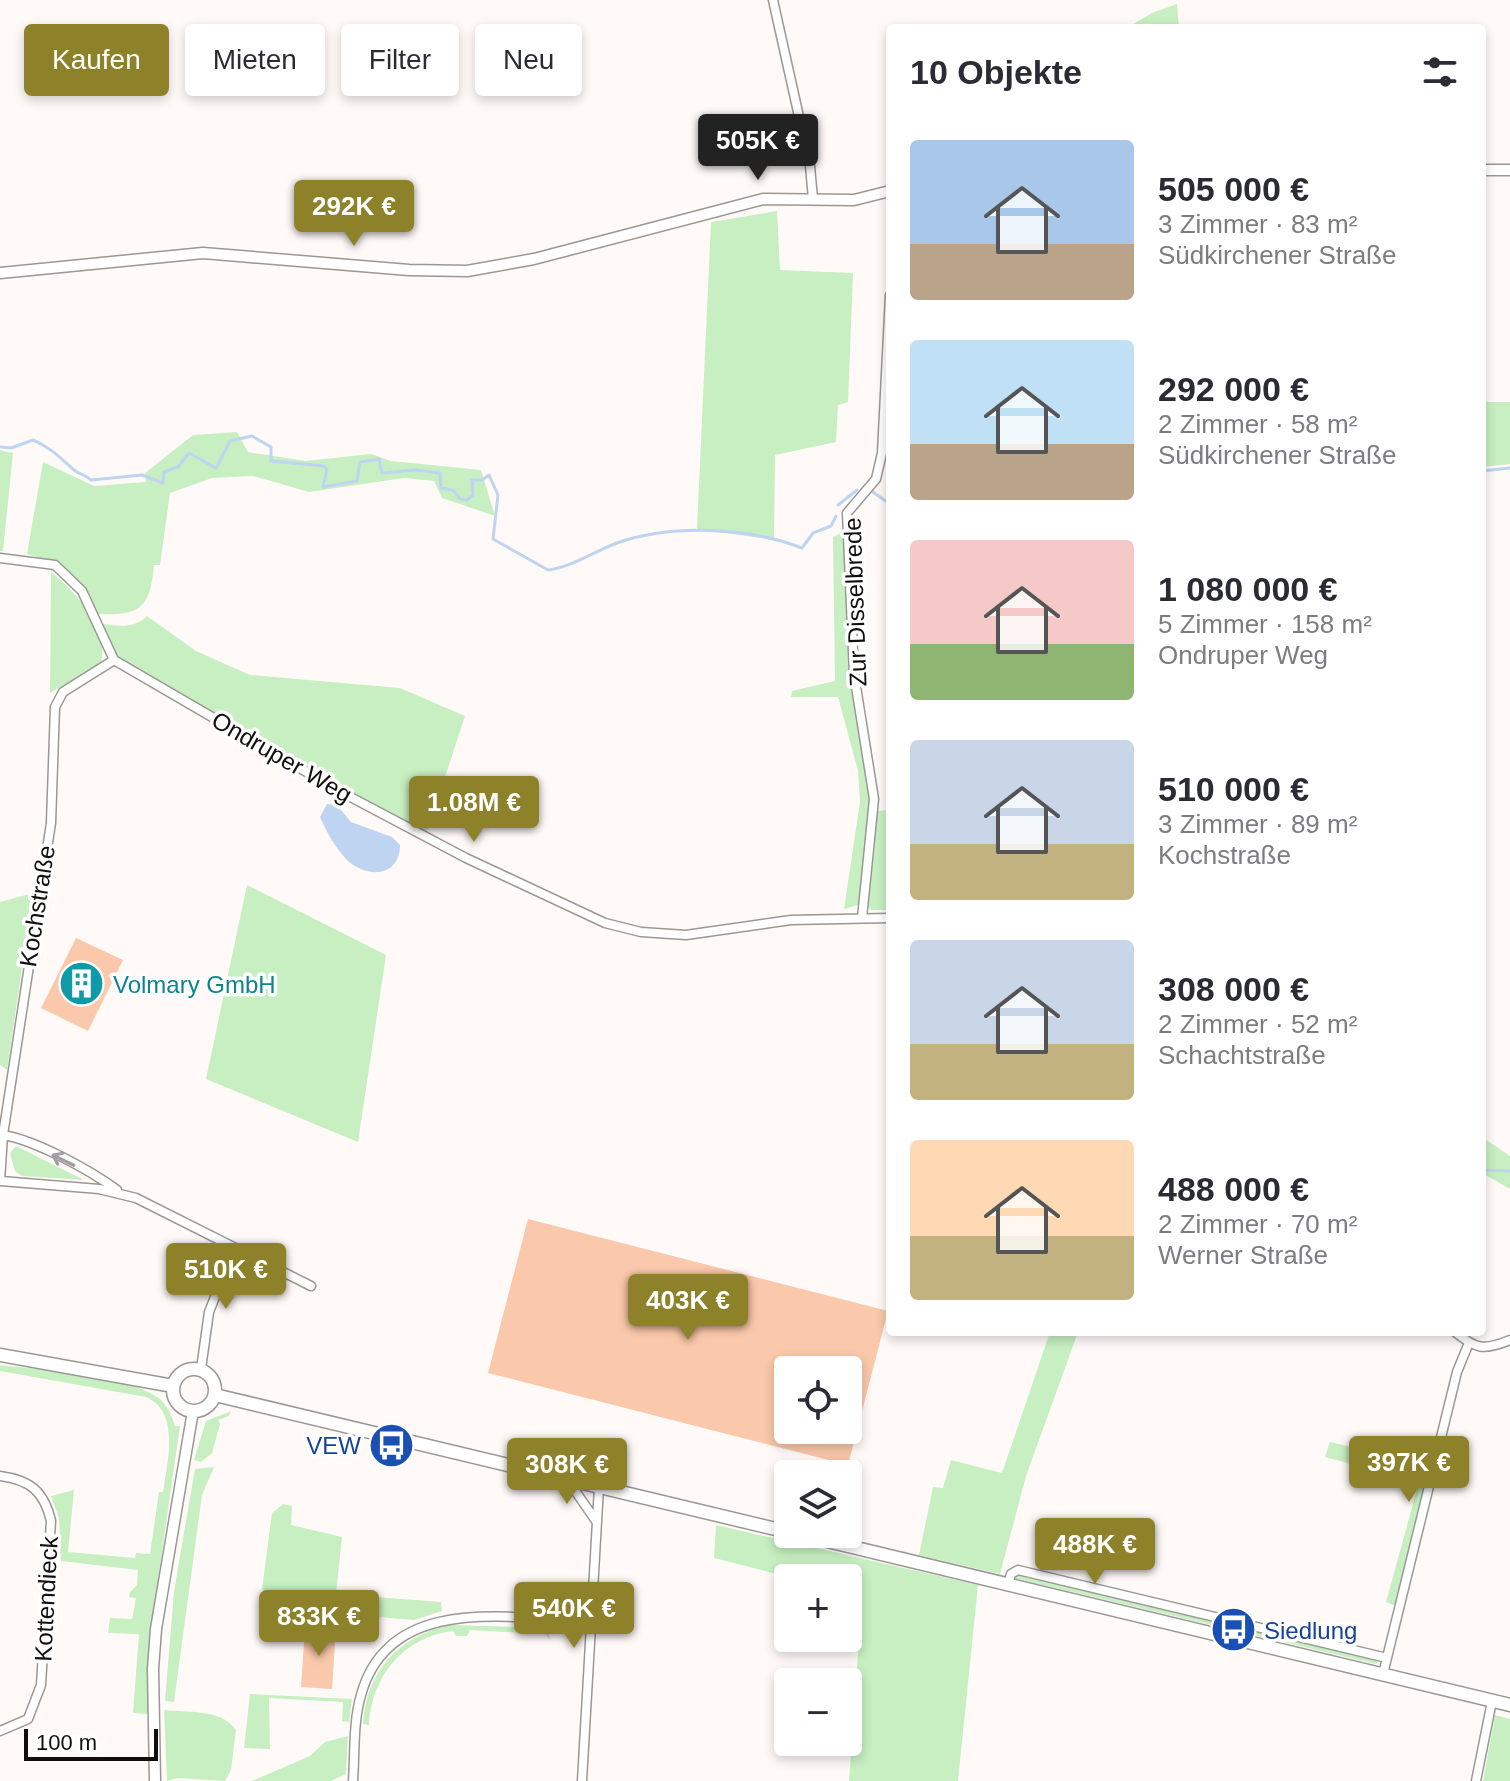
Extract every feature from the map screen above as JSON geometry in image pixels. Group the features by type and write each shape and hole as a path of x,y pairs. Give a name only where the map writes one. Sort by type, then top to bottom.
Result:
{"main road":[{"path":"0,1355 173,1386"},
{"path":"201,1369 214,1382 215,1395 204,1408 193,1411 178,1403 173,1386 183,1372 201,1369"},
{"path":"215,1395 774,1529"},
{"path":"857,1548 1510,1705"}],"street":[{"path":"773,0 810,166 813,199"},
{"path":"1486,170 1510,170"},
{"path":"0,273 203,253 439,272 467,271 534,259 744,203 778,198 854,200 886,192"},
{"name":"Zur Disselbrede","path":"862,918 874,799 854,674 847,513 876,479 882,453 886,374"},
{"path":"0,558 55,565 82,591 114,660"},
{"name":"Ondruper Weg","path":"114,660 355,799 466,858 605,923 641,932 686,935 791,920 886,918"},
{"name":"Kochstraße","path":"114,660 63,692 55,707 51,823 3,1135 0,1181 120,1193 311,1286"},
{"path":"3,1135 19,1138 102,1179 120,1193"},
{"path":"201,1369 209,1312 234,1249"},
{"path":"1459,1336 1468,1345 1484,1347 1510,1340"},
{"path":"1383,1674 1457,1372 1468,1345"},
{"path":"155,1781 153,1669 156,1629 193,1411"},
{"name":"Kottendieck","path":"0,1476 26,1482 38,1489 46,1502 51,1521 41,1685 28,1719 0,1731"},
{"path":"553,1476 576,1492 597,1521"},
{"path":"582,1781 599,1487"},
{"path":"1008,1584 1011,1574 1018,1570 1387,1658"},
{"path":"353,1781 360,1697 372,1667 400,1636 428,1622 458,1617 591,1622"},
{"path":"1476,1781 1492,1701"}],"green space":[{"path":"1177,4 1179,24 1133,24"},
{"path":"777,211 780,270 853,273 848,402 838,405 836,442 775,455 774,540 697,529 711,222"},
{"path":"1486,402 1510,402 1510,464 1486,467"},
{"path":"237,432 248,452 306,461 371,454 391,461 481,470 495,516 442,498 434,481 404,478 309,492 253,476 212,478 170,493 160,565 154,565 146,600 134,611 113,614 98,614 85,589 63,568 27,554 43,462 94,486 146,482 145,473 193,435"},
{"path":"0,450 13,453 3,551 0,551"},
{"path":"845,531 851,675 871,799 858,905 844,909 860,802 858,771 838,697 791,697 792,691 835,681 833,537"},
{"path":"51,572 89,612 96,625 102,650 101,663 50,693"},
{"path":"147,616 196,651 250,675 400,688 465,716 426,835 117,658 102,624 132,625"},
{"path":"886,810 886,910 871,910 865,903 877,811"},
{"path":"247,885 386,955 358,1142 206,1079"},
{"path":"33,893 7,1070 0,1065 0,902"},
{"path":"1486,1140 1510,1156 1510,1189 1486,1175"},
{"path":"16,1146 84,1180 22,1176 15,1171 10,1153"},
{"path":"1049,1336 1077,1336 1026,1476 1000,1574 919,1555 933,1487 943,1488 951,1460 1002,1473"},
{"path":"0,1365 107,1379 146,1391 160,1399 175,1426 180,1426 152,1621 148,1714 133,1713 139,1634 108,1633 110,1618 132,1619 136,1598 129,1597 137,1585 138,1570 61,1561 59,1518 51,1496 74,1490 68,1552 135,1558 136,1553 150,1554 159,1492 163,1492 169,1454 168,1426 164,1414 157,1404 146,1397 0,1371"},
{"path":"231,1411 229,1416 218,1420 220,1424 212,1453 201,1462 194,1460 206,1421"},
{"path":"1330,1442 1430,1466 1396,1606 1386,1602 1419,1482 1325,1457"},
{"path":"214,1467 202,1495 174,1702 165,1701 174,1591 195,1469"},
{"path":"283,1504 292,1506 291,1525 342,1537 336,1594 441,1602 442,1611 414,1620 271,1608 277,1601 262,1589 272,1513"},
{"path":"716,1525 774,1538 774,1548 816,1548 978,1585 958,1781 849,1781 851,1756 862,1756 862,1668 857,1668 858,1652 862,1652 862,1564 774,1564 774,1573 714,1558"},
{"path":"1017,1574 1380,1659 1376,1664 1014,1578"},
{"path":"450,1625 548,1628 550,1640 545,1634 470,1630 467,1636 456,1636 453,1631 419,1641 393,1662 383,1676 371,1707 369,1725 363,1724 371,1688 388,1659 415,1638"},
{"path":"250,1694 352,1699 349,1722 342,1721 343,1702 269,1698 270,1749 244,1748"},
{"path":"164,1710 213,1715 230,1723 236,1730 231,1770 225,1781 177,1778 167,1781"},
{"path":"1495,1715 1510,1719 1510,1781 1483,1781"},
{"path":"348,1736 346,1774 331,1781 252,1781 310,1756 325,1742"}],"water":[{"path":"327,804 337,805 351,822 392,837 400,845 395,864 381,872 373,872 347,860 320,817"}],"building":[{"name":"Volmary GmbH","path":"76,938 123,960 88,1031 41,1008"},
{"path":"528,1219 886,1310 862,1411 862,1356 774,1356 774,1444 853,1444 849,1460 828,1460 488,1373"},
{"path":"305,1628 336,1629 332,1689 301,1687"}],"waterway":[{"path":"0,447 11,448 33,440 91,480 142,475 163,483 164,472 178,467 189,453 216,468 230,441 252,436 271,447 271,461 324,466 327,469 323,487 357,481 360,462 379,459 382,473 415,470 440,473 441,488 453,490 460,499 467,500 473,495 472,480 482,480 489,475 498,495 493,539 548,570 565,566 617,543 661,533 734,532 802,548 813,533 831,526 836,516"},
{"path":"1486,471 1510,468"},
{"path":"838,505 857,490"},
{"path":"870,490 886,501"},
{"path":"1486,1170 1510,1171"}],"place":[{"name":"Volmary GmbH","path":"82,984"},
{"name":"VEW","path":"392,1445"},
{"name":"Siedlung","path":"1233,1630"}]}
